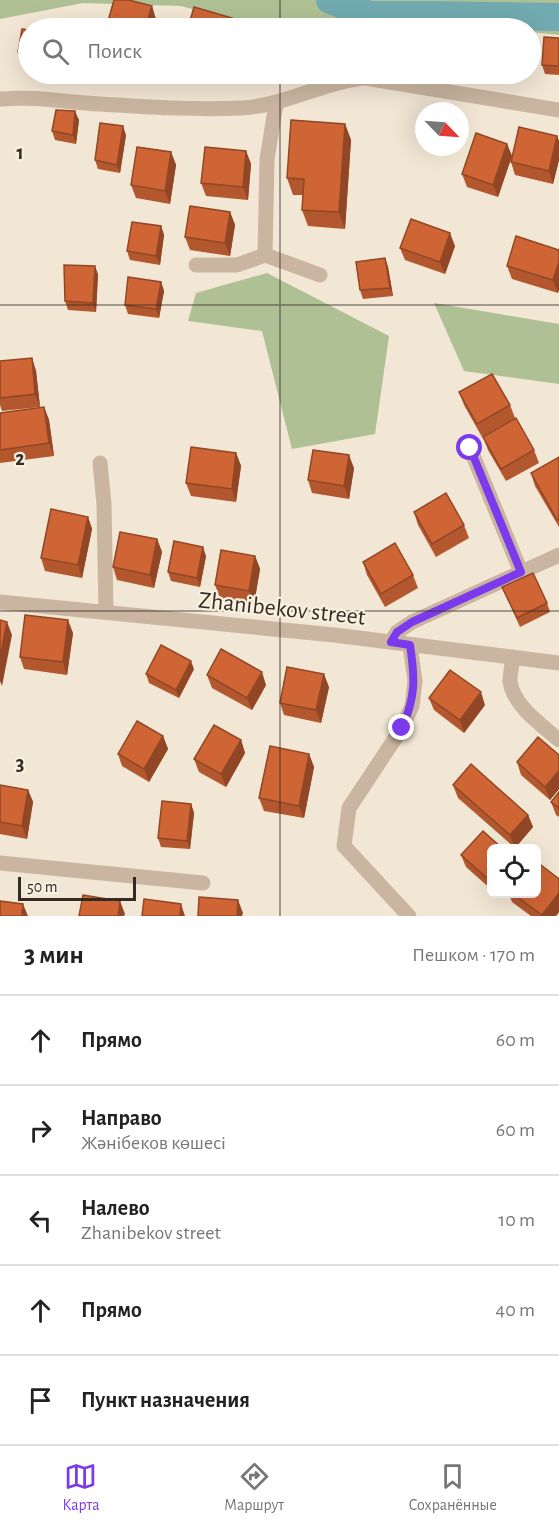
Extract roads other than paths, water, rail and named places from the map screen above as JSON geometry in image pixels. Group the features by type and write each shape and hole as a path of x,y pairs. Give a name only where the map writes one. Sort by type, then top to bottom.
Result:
{"street":[{"path":"0,99 45,97 98,104 193,109 244,108 278,103 331,84"},
{"path":"401,84 559,110"},
{"path":"265,255 267,159 278,103"},
{"path":"196,265 237,265 265,255 320,275"},
{"path":"470,448 521,572"},
{"path":"100,463 104,504 106,612"},
{"path":"391,642 397,632 412,622 559,555"},
{"name":"Zhanibekov street","path":"0,602 391,642 559,663"},
{"path":"410,645 415,681 412,706 402,728 349,808 344,846 410,916"},
{"path":"513,657 510,681 514,695 527,712 559,740"},
{"path":"0,863 203,884"}],"waterway":[{"path":"330,0 367,14 559,17"}]}
